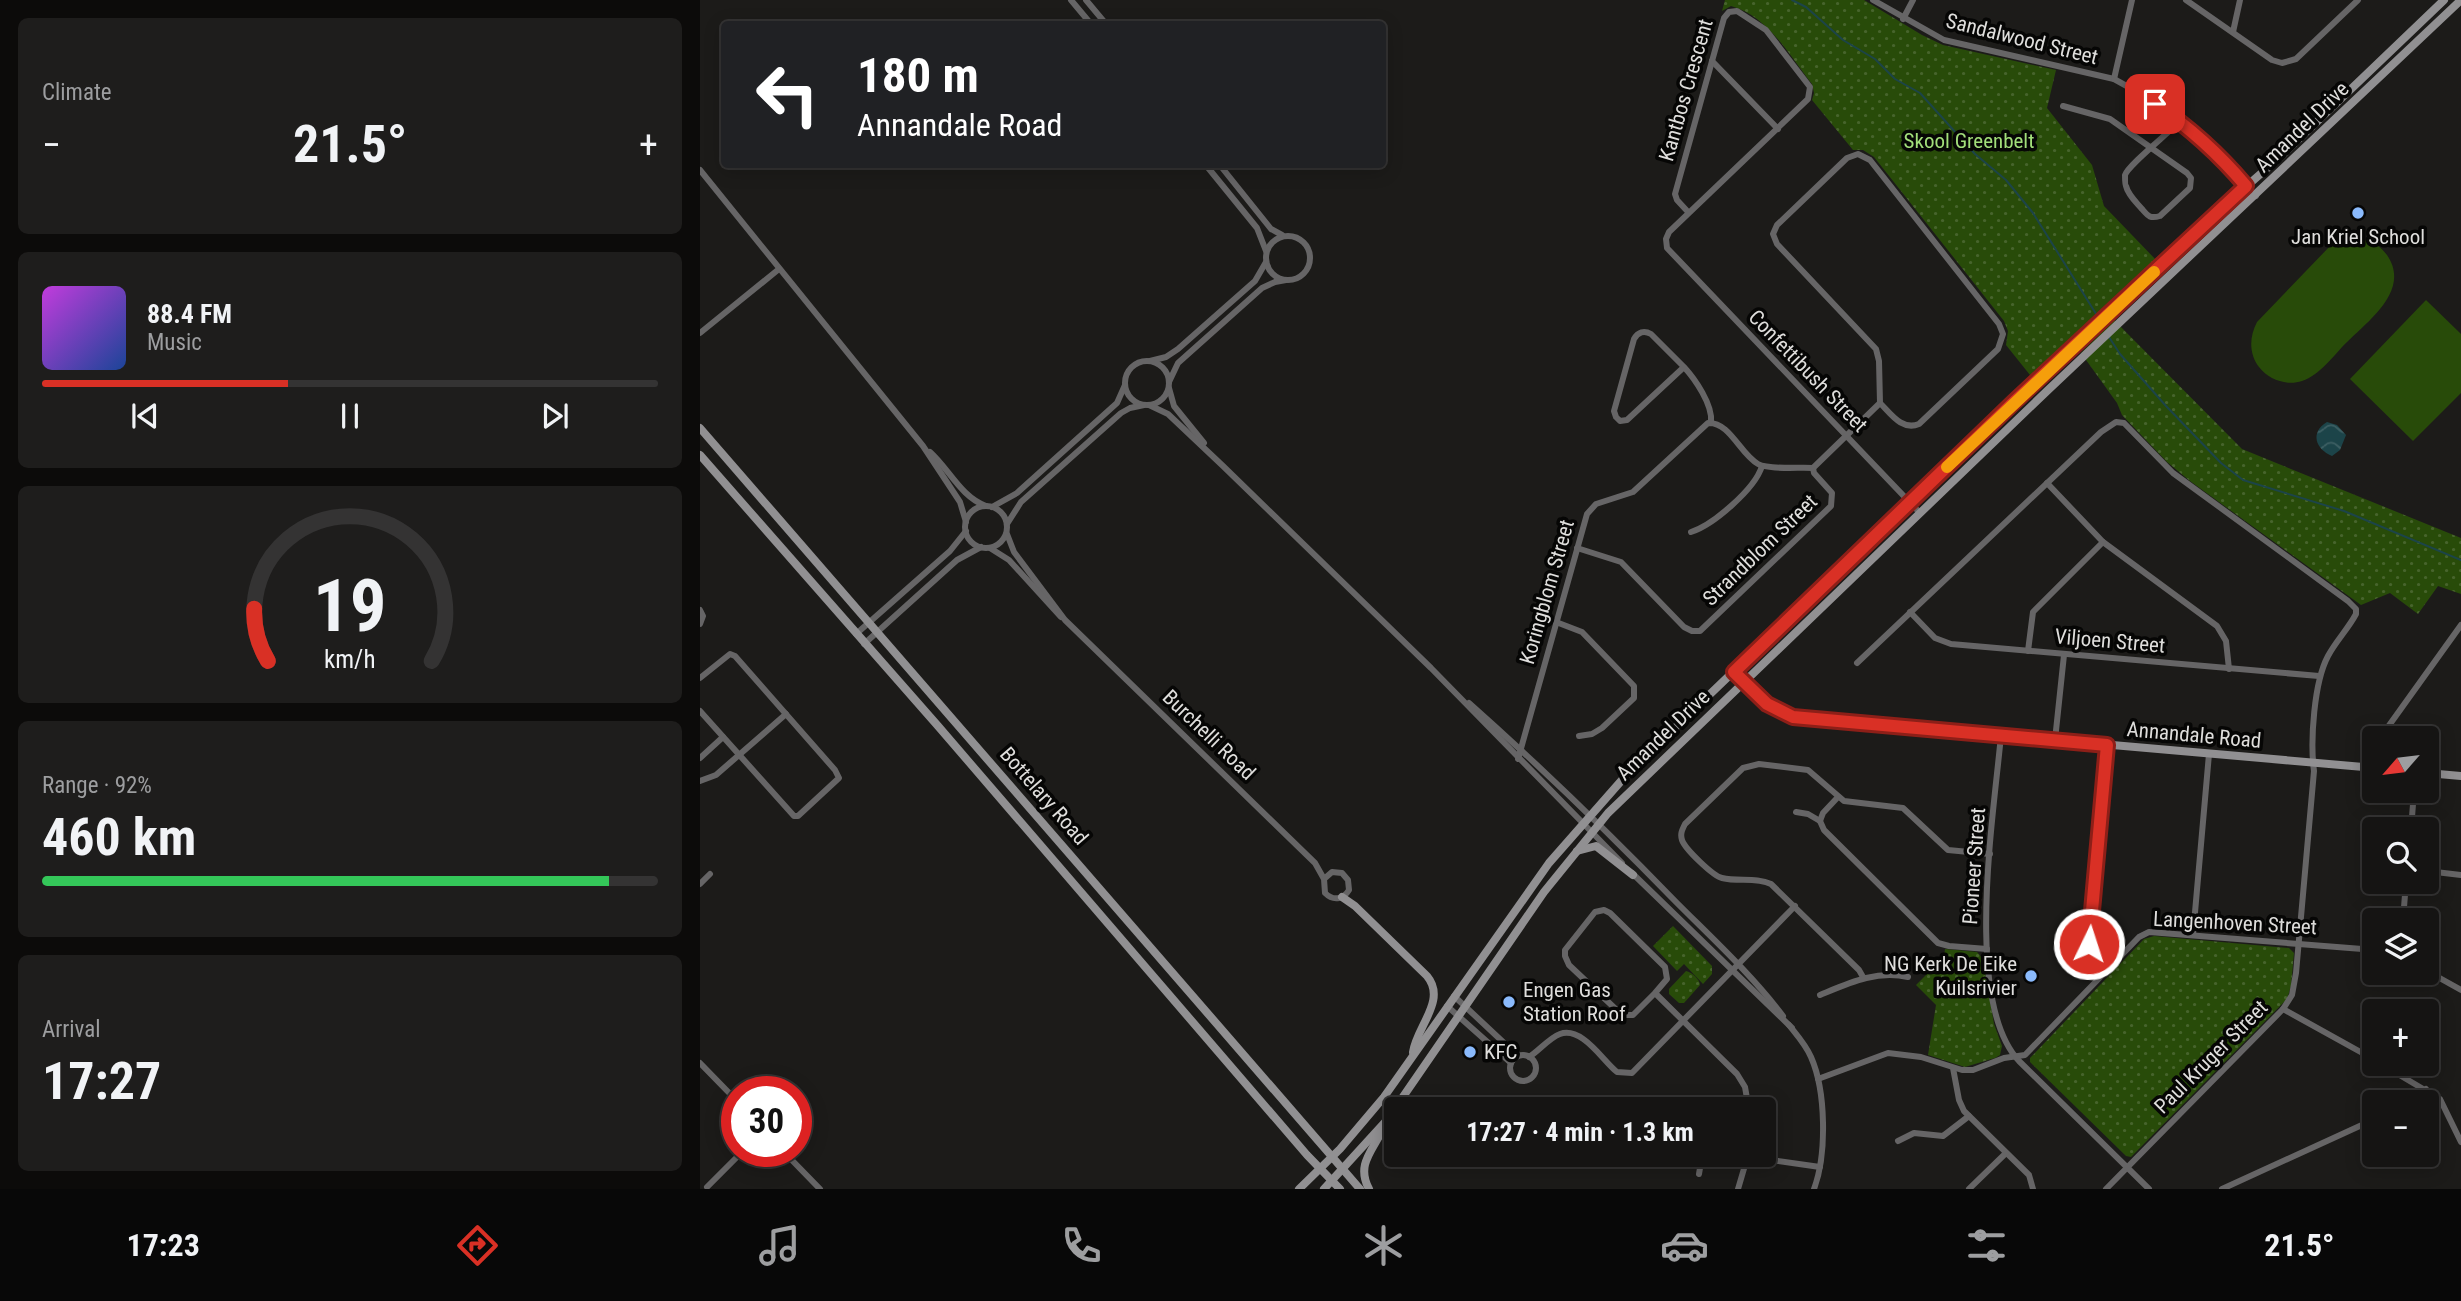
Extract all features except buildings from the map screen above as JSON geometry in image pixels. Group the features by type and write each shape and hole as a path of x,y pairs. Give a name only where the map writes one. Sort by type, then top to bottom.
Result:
{"street":[{"path":"1071,0 1088,21"},
{"path":"1086,0 1104,21"},
{"name":"Sandalwood Street","path":"1873,0 1932,36 1950,42 2114,79 2180,121 2212,148 2256,196"},
{"path":"1903,19 1913,0"},
{"path":"2114,79 2132,0"},
{"path":"2186,0 2275,61 2289,62 2298,57 2358,0"},
{"path":"2233,32 2240,0"},
{"name":"Amandel Drive","path":"1299,1189 1333,1157 1384,1097 1541,873 1629,772 2113,310 2281,156 2444,0"},
{"name":"Amandel Drive","path":"1402,1097 1544,892 1599,824 1651,770 2461,0"},
{"name":"Kantbos Crescent","path":"1671,252 1666,245 1667,235 1808,99 1811,90 1766,30 1737,11 1729,12 1724,18 1675,194 1689,213"},
{"path":"1712,61 1778,129"},
{"path":"2063,106 2110,119 2151,149 2187,173 2192,183 2170,207 2155,218 2148,217 2128,192 2125,175 2128,170 2151,149 2180,121"},
{"path":"1684,367 1627,420 1620,421 1616,417 1614,411 1629,355 1639,333 1651,334 1684,367 1706,401 1711,422 1721,426 1762,466 1813,468 1880,403 1879,361 1875,349 1777,244 1773,234 1777,225 1847,158 1858,154 1867,158 2002,331 2002,342 1998,349 1922,422 1913,426 1903,425 1880,403"},
{"path":"966,522 974,510 990,507 1017,493 1117,403 1132,367 1140,362 1166,357 1178,349 1255,281 1266,262 1263,238 1208,168"},
{"path":"1007,524 1021,502 1121,413 1162,399 1178,363 1262,288 1302,275 1310,261 1308,250 1301,241 1271,229 1222,168"},
{"path":"700,170 923,446 960,502 966,531 972,543 990,548 1002,542 1007,534 1003,515 968,496 950,472 923,446"},
{"path":"1266,253 1275,240 1285,236"},
{"name":"Confettibush Street","path":"1671,252 1920,513"},
{"path":"1266,262 1275,276 1286,280"},
{"path":"700,333 779,269"},
{"path":"1150,361 1163,368 1170,397 1178,411 1223,466"},
{"path":"1125,385 1131,398 1168,414 1431,668 1521,749 1599,824 1773,1003 1807,1049 1818,1079 1820,1167 1814,1189"},
{"name":"Koringblom Street","path":"1518,760 1587,514 1592,507 1633,492 1702,426 1711,422"},
{"path":"1857,663 2101,432 2112,423 2124,423 2174,473 2356,609 2356,614 2328,655 2319,676"},
{"name":"Bottelary Road","path":"700,428 1360,1189"},
{"name":"Bottelary Road","path":"700,454 1340,1189"},
{"path":"1690,532 1711,523 1755,481 1762,466"},
{"name":"Strandblom Street","path":"1577,548 1621,562 1684,627 1700,631 1831,506 1832,493 1814,473 1813,468"},
{"path":"2047,483 2103,542 2217,626 2226,641 2228,669"},
{"path":"856,635 950,551 966,531"},
{"name":"Burchelli Road","path":"1007,534 1014,552 1065,620 1315,863 1324,879 1325,894 1333,899 1342,897"},
{"path":"2028,651 2033,612 2103,542"},
{"path":"864,644 957,559 981,547"},
{"name":"Burchelli Road","path":"990,548 1009,560 1055,613 1065,620"},
{"path":"700,610 703,616 700,624"},
{"name":"Viljoen Street","path":"1910,612 1927,632 1942,642 2319,676"},
{"path":"1556,622 1582,632 1636,691 1632,700 1602,728 1592,734 1579,736"},
{"path":"2389,726 2461,625"},
{"path":"700,678 732,654 839,775 837,782 798,816 790,812 700,711"},
{"path":"2055,740 2064,655"},
{"path":"1431,668 1633,875 1792,1028"},
{"name":"Annandale Road","path":"1734,672 1772,708 1793,717 2362,766"},
{"name":"Paul Kruger Street","path":"2106,1189 2283,1009 2294,990 2314,771 2312,751 2319,676"},
{"path":"700,781 716,775 786,714"},
{"name":"Pioneer Street","path":"2001,735 1986,898 1988,970 1997,1021 2003,1038 2015,1056 2150,1189"},
{"path":"700,758 723,737"},
{"path":"2105,973 2091,950 2089,938 2107,745"},
{"path":"2193,935 2209,754"},
{"path":"1863,978 1859,970 1768,882 1725,879 1716,875 1683,842 1683,827 1740,770 1751,764 1805,769 1847,802 1900,807 1945,848 1990,854"},
{"path":"2440,774 2461,776"},
{"path":"1820,821 1823,813 1838,797"},
{"path":"1796,812 1808,814 1820,821 1824,830 1938,943 1987,950"},
{"path":"1576,851 1596,846 1633,875"},
{"path":"1315,863 1332,872 1342,873 1349,880 1349,890 1342,897 1355,906 1434,985 1435,999 1418,1033 1412,1055"},
{"path":"1324,879 1332,872"},
{"path":"2439,872 2461,875"},
{"path":"700,884 710,874"},
{"path":"1532,1060 1559,1034 1571,1033 1584,1040 1617,1072 1630,1074 1795,906"},
{"path":"1600,910 1610,913 1665,967 1667,979 1655,993 1633,1014 1625,1016 1569,965 1565,950 1593,914 1600,910"},
{"name":"Langenhoven Street","path":"1818,1079 1888,1053 1921,1057 1953,1068 1973,1070 2025,1055 2146,933 2362,949"},
{"path":"1820,995 1863,978 1892,974 1908,977"},
{"path":"2439,978 2461,990"},
{"path":"1655,993 1740,1078 1747,1097"},
{"path":"1454,996 1518,1056 1532,1060"},
{"path":"1447,1006 1511,1063 1513,1076 1523,1081 1534,1075 1532,1060"},
{"path":"2283,1009 2362,1053"},
{"path":"1511,1063 1518,1056"},
{"path":"700,1063 721,1085"},
{"path":"1953,1068 1960,1104 2029,1175 2033,1189"},
{"path":"2402,1076 2426,1090"},
{"path":"2439,1099 2461,1142"},
{"path":"1898,1141 1917,1133 1943,1136 1969,1116"},
{"name":"Amandel Drive","path":"1324,1189 1384,1123"},
{"path":"2222,1189 2362,1125"},
{"path":"1369,1189 1363,1176 1363,1167 1384,1126"},
{"path":"1969,1189 2006,1153"},
{"path":"1776,1160 1820,1167"},
{"path":"700,1179 708,1188 728,1167"},
{"path":"799,1167 820,1189"},
{"path":"1699,1174 1701,1167"},
{"path":"1738,1189 1744,1167"}],"green space":[{"name":"Skool Greenbelt","path":"1725,0 1864,0 1943,45 2056,70 2047,108 2092,165 2104,206 2158,262 2034,380 2006,345 2008,331 2004,321 1874,157 1863,150 1853,150 1812,100 1812,84 1777,38 1756,18 1744,11 1731,6 1722,11"},
{"path":"2355,238 2377,245 2387,255 2393,268 2391,292 2384,304 2309,378 2290,383 2268,375 2259,367 2252,351 2251,339 2257,322 2331,245"},
{"path":"2426,300 2461,334 2461,393 2413,441 2350,379"},
{"path":"2114,320 2242,449 2461,538 2461,594 2438,586 2418,614 2390,593 2361,605 2190,481 2167,462 2122,415 2117,403 2081,353"},
{"path":"1673,926 1712,966 1712,974 1703,984 1684,964 1677,971 1653,946"},
{"path":"2154,936 2289,948 2294,953 2291,986 2287,999 2131,1157 2126,1156 2030,1062 2030,1058 2144,939"},
{"path":"1945,949 1977,952 1983,959 1994,1024 2002,1046 2000,1055 1995,1058 1965,1067 1928,1055 1936,1005 1916,985 1944,957"},
{"path":"1686,971 1695,976 1700,985 1684,1003 1679,1003 1669,994 1669,989"}],"water":[{"path":"2327,422 2337,425 2346,435 2340,450 2332,456 2318,445 2317,440 2318,431"}],"waterway":[{"path":"1792,0 1806,7 1843,40 1875,59 1895,79 1920,93 1975,154 2006,180 2033,213 2098,317"},
{"path":"2109,337 2120,354 2166,406 2221,463 2243,480 2344,511 2461,560"}],"slow traffic":[{"path":"1947,467 2154,272"}],"place":[{"name":"Jan Kriel School","path":"2358,213"},
{"name":"NG Kerk De Eike Kuilsrivier","path":"2031,976"},
{"name":"Engen Gas Station Roof","path":"1509,1002"},
{"name":"KFC","path":"1470,1052"}],"route":[{"path":"2089,944 2107,745 1793,717 1767,704 1734,672 2014,402 2246,186 2212,148 2155,104"}]}
